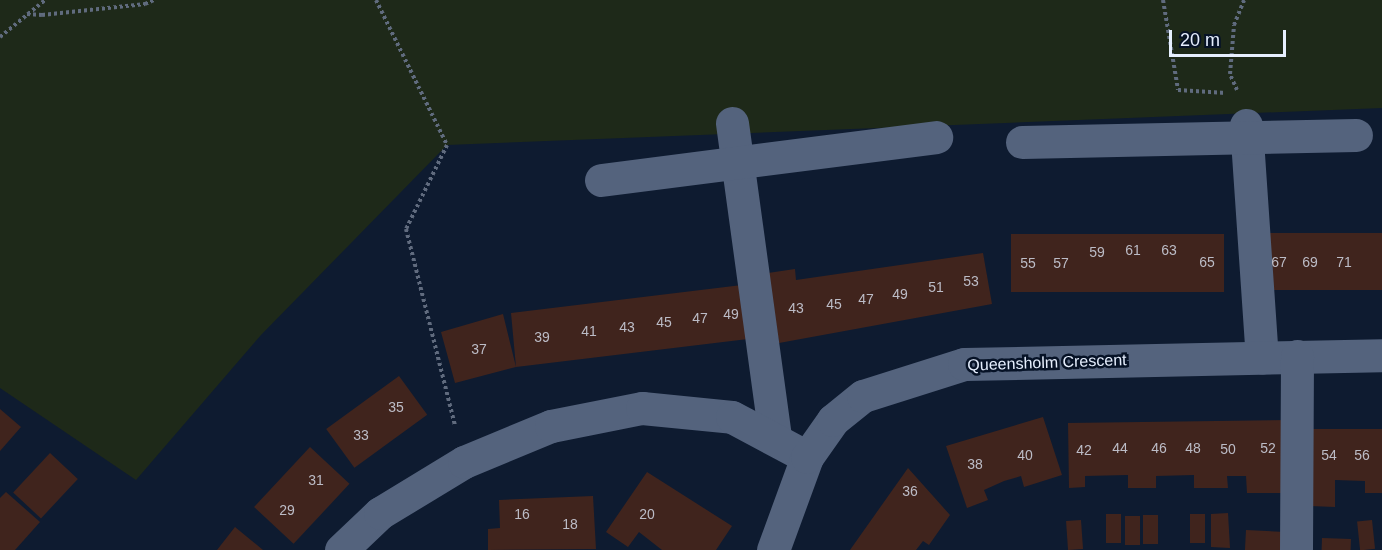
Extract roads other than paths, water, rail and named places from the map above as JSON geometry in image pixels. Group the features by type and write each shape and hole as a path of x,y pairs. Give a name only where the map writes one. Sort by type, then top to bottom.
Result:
{"street":[{"path":"732,123 775,438"},
{"path":"1247,132 1262,357"},
{"path":"1022,142 1247,132 1356,135"},
{"path":"601,180 936,137"},
{"name":"Queensholm Crescent","path":"773,550 807,457 833,420 863,396 964,364 1382,355"},
{"path":"1296,550 1297,356"},
{"path":"341,550 380,513 464,462 551,426 642,408 732,417 807,457"}]}
